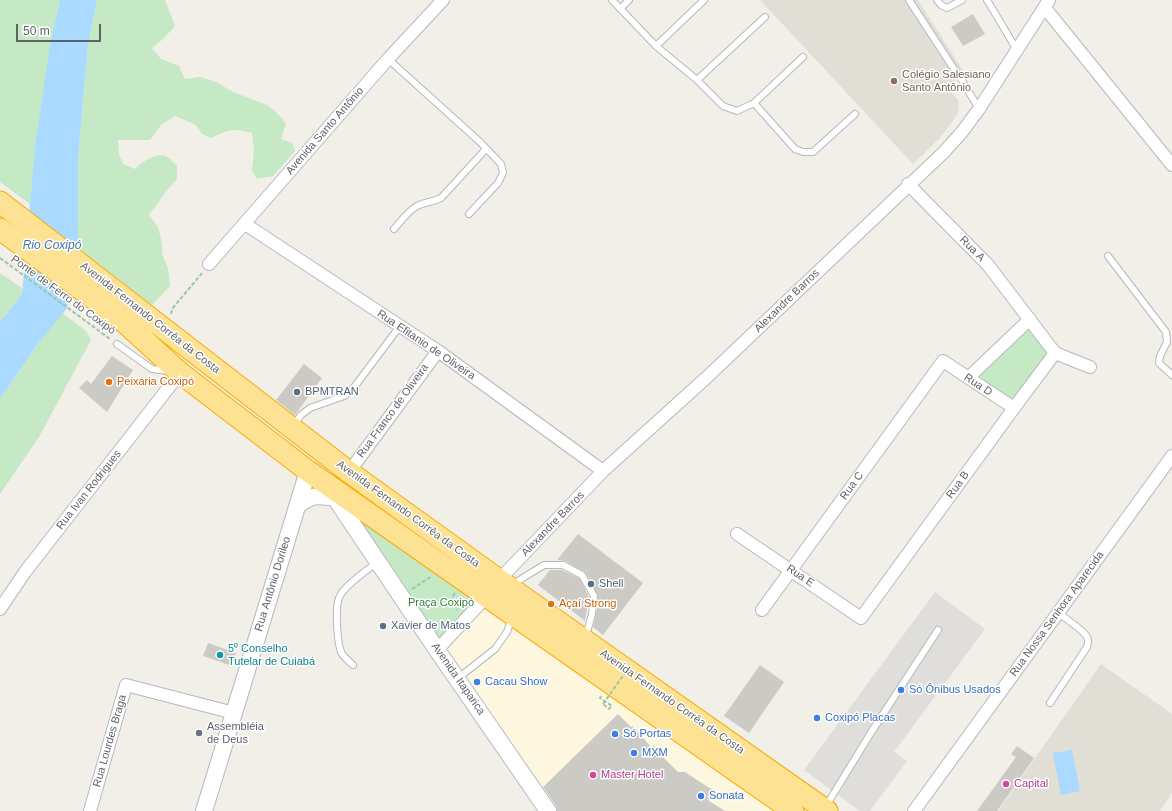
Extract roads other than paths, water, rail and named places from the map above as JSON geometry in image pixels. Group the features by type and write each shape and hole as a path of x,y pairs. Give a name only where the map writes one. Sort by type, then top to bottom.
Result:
{"highway":[{"name":"Avenida Fernando Corrêa da Costa","path":"0,202 498,588 513,614 783,808"},
{"name":"Avenida Fernando Corrêa da Costa","path":"0,229 121,319 179,372 338,495 585,640 826,810"}],"street":[{"name":"Avenida Santo Antônio","path":"209,264 388,59 443,0"},
{"name":"Alexandre Barros","path":"437,650 498,588 604,471 706,378 942,153 962,132 979,109 1047,4"},
{"path":"1047,4 1172,165"},
{"name":"Rua A","path":"908,184 988,265 1055,352"},
{"name":"Rua Efitanio de Oliveira","path":"245,224 438,351 604,471"},
{"path":"968,378 1030,318"},
{"name":"Rua Franco de Oliveira","path":"349,472 438,351"},
{"path":"1055,352 1090,367"},
{"name":"Rua B","path":"862,618 1055,352"},
{"name":"Rua D","path":"943,361 1014,408"},
{"name":"Rua C","path":"762,610 943,361"},
{"name":"Rua Ivan Rodrigues","path":"0,609 25,572 179,372"},
{"name":"Rua Nossa Senhora Aparecida","path":"914,811 1172,456"},
{"name":"Rua Antônio Dorileo","path":"204,811 308,472"},
{"path":"297,506 306,498 314,496 338,495"},
{"name":"Avenida Itaparica","path":"338,495 378,561 437,650 548,811"},
{"name":"Rua E","path":"737,534 862,618"},
{"name":"Rua Lourdes Braga","path":"90,811 126,686 234,713"}],"lane":[{"path":"612,0 656,46 697,80 723,106 737,111 754,103 802,57"},
{"path":"620,9 629,0"},
{"path":"656,46 704,0"},
{"path":"909,0 958,74 979,109"},
{"path":"937,0 946,8 962,0"},
{"path":"987,0 1017,50"},
{"path":"697,80 765,17"},
{"path":"388,59 501,164 503,173 498,183 469,214"},
{"path":"754,103 795,149 803,152 812,152 855,114"},
{"path":"394,229 410,211 417,206 436,201 441,198 486,149"},
{"path":"1108,256 1166,332 1167,342 1160,356 1159,363 1172,375"},
{"path":"291,428 301,415 310,408 344,396 352,390 400,326"},
{"path":"117,344 152,369 179,372"},
{"path":"353,665 342,653 339,644 337,623 339,598 345,589 378,561"},
{"path":"498,588 544,565 563,565 582,575 594,596 592,614 585,640"},
{"path":"1050,703 1087,647 1088,641 1087,636 1058,613"},
{"path":"457,678 495,649 507,632 513,614"},
{"path":"826,810 872,731 938,630"}],"water":[{"name":"Rio Coxipó","path":"60,0 97,0 88,44 78,160 78,248 67,308 37,345 0,399 0,322 22,294 35,147 50,45"},
{"path":"1072,750 1080,791 1061,795 1053,753"}],"place":[{"name":"Colégio Salesiano Santo Antônio","path":"894,81"},
{"name":"Peixaria Coxipó","path":"109,382"},
{"name":"BPMTRAN","path":"297,392"},
{"name":"Shell","path":"591,584"},
{"name":"Açaí Strong","path":"551,604"},
{"name":"Xavier de Matos","path":"383,626"},
{"name":"5⁰ Conselho Tutelar de Cuiabá","path":"220,655"},
{"name":"Cacau Show","path":"477,682"},
{"name":"Só Ônibus Usados","path":"901,690"},
{"name":"Coxipó Placas","path":"817,718"},
{"name":"Assembléia de Deus","path":"199,733"},
{"name":"Só Portas","path":"615,734"},
{"name":"MXM","path":"634,753"},
{"name":"Master Hotel","path":"593,775"},
{"name":"Capital","path":"1006,784"},
{"name":"Sonata","path":"701,796"}],"park label":[{"name":"Praça Coxipó","path":"441,603"}]}
